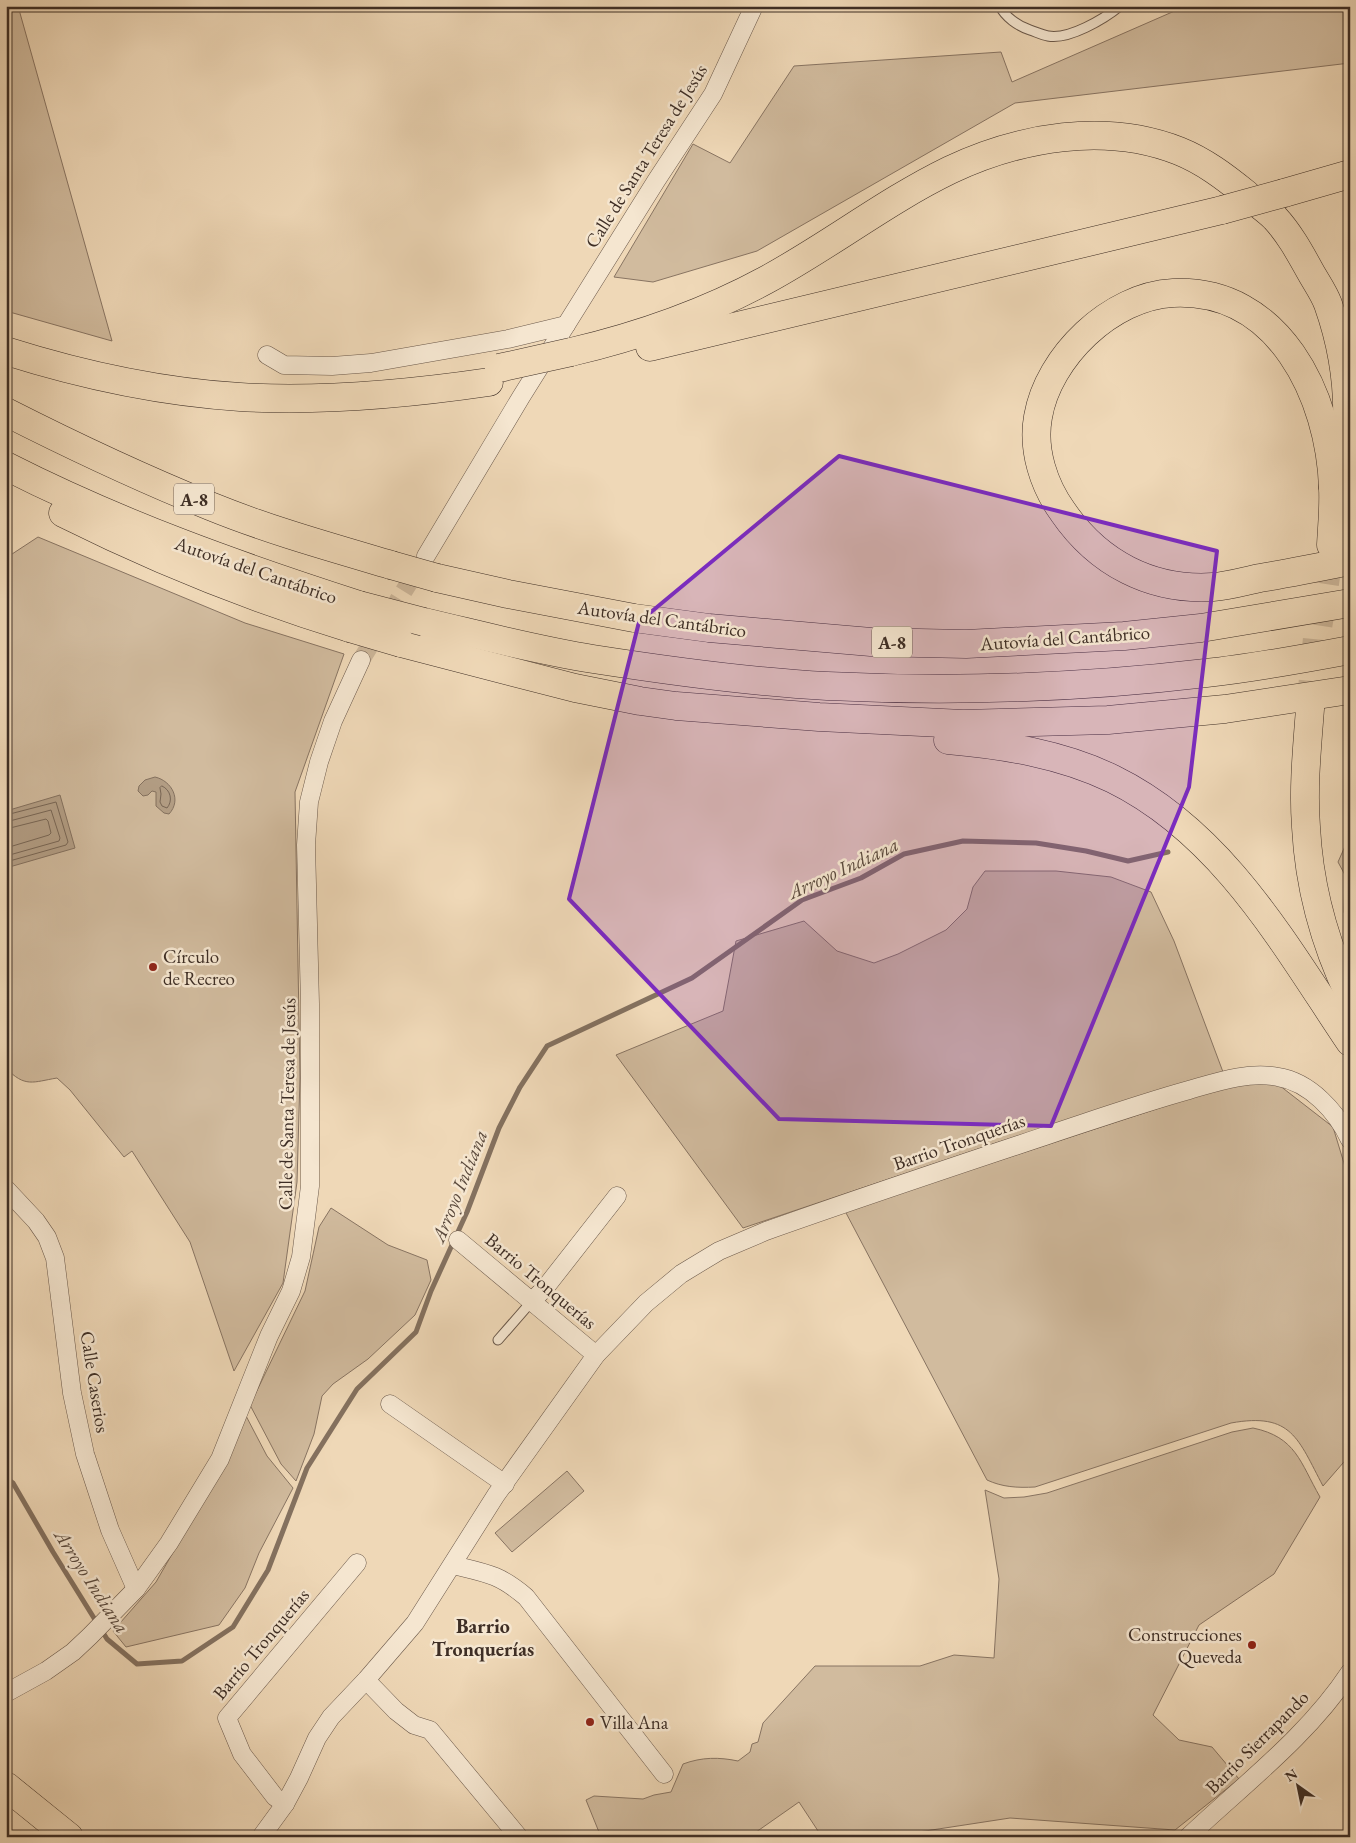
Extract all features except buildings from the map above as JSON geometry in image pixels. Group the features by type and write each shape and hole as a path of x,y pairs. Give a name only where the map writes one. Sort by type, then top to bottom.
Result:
{"main road":[{"path":"564,361 730,299 798,262 925,184 976,159 1004,149 1055,139 1081,136 1131,138 1153,142 1180,151 1229,179 1275,219 1309,269 1328,302 1346,372 1348,406 1344,466 1333,487"},
{"path":"6,351 78,372 120,381 206,394 275,398 494,375 564,361 1222,210 1350,174"},
{"path":"1171,293 1218,298 1244,309 1266,324 1284,342 1299,363 1319,410 1330,457 1333,487 1340,553 1215,587 1189,587 1148,580 1126,571 1088,544 1072,526 1056,503 1045,479 1037,448 1038,418 1046,389 1062,361 1080,339 1102,320 1127,305 1171,293"},
{"name":"Autovía del Cantábrico","path":"6,412 93,455 211,506 282,532 391,565 431,567 508,594 634,618 727,630 871,642 966,644 1124,636 1201,628 1350,603"},
{"name":"Autovía del Cantábrico","path":"6,466 80,502 177,543 270,576 354,617 424,622 554,652 654,668 814,685 909,689 1027,688 1148,680 1218,672 1350,650"},
{"path":"6,484 118,540 164,560 288,608 354,617 401,643 575,688 676,706 741,721 954,740 1007,747 1067,761 1112,778 1154,803 1173,817 1199,840 1237,880 1280,937 1350,1042"},
{"path":"676,706 819,718 1008,724 1108,720 1216,710 1350,690"},
{"path":"1310,709 1305,793 1308,858 1322,920 1350,996"},
{"path":"6,1786 68,1837"}],"street":[{"name":"Calle de Santa Teresa de Jesús","path":"431,567 566,325 713,94 754,6"},
{"path":"267,355 284,365 332,366 371,364 508,339 566,325"},
{"name":"Calle de Santa Teresa de Jesús","path":"6,1693 46,1671 73,1652 136,1589 169,1543 220,1459 269,1336 291,1291 301,1257 309,1193 311,1157 306,845 309,802 319,762 333,722 362,660"},
{"name":"Barrio Tronquerías","path":"261,1837 285,1804 317,1738 331,1717 415,1623 496,1495 596,1355 646,1302 681,1274 719,1251 766,1230 1173,1094 1229,1079 1249,1076 1279,1077 1299,1085 1331,1110 1345,1129 1350,1140"},
{"name":"Calle Caserios","path":"6,1189 36,1221 48,1237 55,1258 72,1393 85,1454 110,1530 136,1589"},
{"name":"Barrio Tronquerías","path":"532,1301 545,1288 617,1196"},
{"name":"Barrio Tronquerías","path":"458,1240 596,1355"},
{"path":"390,1404 505,1484"},
{"name":"Barrio Tronquerías","path":"285,1804 275,1797 242,1754 227,1718 357,1563"},
{"path":"453,1565 492,1574 511,1584 526,1597 664,1774"},
{"name":"Barrio Sierrapando","path":"1188,1837 1279,1753 1322,1708 1350,1672"},
{"path":"366,1680 396,1711 414,1725 430,1730 518,1836"}],"lane":[{"path":"1000,6 1003,12 1021,27 1050,37 1074,33 1120,6"},
{"path":"498,1340 532,1301"}],"highlighted area":[{"path":"839,456 1217,551 1189,787 1051,1126 779,1119 569,899 639,622"}],"shaded area":[{"path":"6,6 18,6 112,341 6,311"},
{"path":"1186,6 1350,6 1350,63 1015,103 757,251 653,282 614,277 693,144 730,163 794,66 1001,52 1012,82"},
{"name":"Círculo de Recreo","path":"38,537 245,623 344,654 295,792 300,1078 297,1182 283,1283 234,1371 190,1242 132,1151 124,1157 70,1090 57,1078 35,1082 24,1081 6,1068 6,558"},
{"path":"1350,835 1350,928 1344,912 1345,875 1338,862"},
{"path":"985,871 1056,871 1111,877 1151,892 1174,941 1223,1072 999,1142 743,1228 616,1055 723,1011 736,941 804,921 837,951 874,963 898,954 946,930 967,909 973,887"},
{"path":"1275,1082 1333,1127 1350,1183 1350,1455 1323,1486 1307,1455 1290,1433 1280,1426 1268,1422 1251,1421 1231,1423 1035,1487 1010,1486 987,1480 845,1211 1223,1087"},
{"path":"331,1208 388,1245 427,1260 431,1280 415,1315 368,1359 333,1384 322,1396 314,1434 296,1481 281,1464 250,1405 305,1291 319,1227"},
{"path":"245,1414 267,1456 293,1488 259,1553 245,1588 219,1625 126,1647 113,1631 156,1582 183,1535"},
{"path":"1253,1428 1267,1432 1288,1445 1301,1462 1320,1497 1274,1574 1199,1625 1153,1715 1179,1740 1212,1747 1239,1779 1175,1830 1010,1818 886,1837 822,1837 799,1802 749,1837 601,1837 586,1800 594,1796 643,1799 671,1792 683,1764 710,1758 738,1761 750,1752 752,1744 758,1742 763,1723 815,1666 920,1666 954,1655 994,1658 999,1579 985,1490 1004,1498 1047,1493 1232,1432"},
{"path":"567,1471 584,1491 512,1552 495,1533"}],"water":[{"path":"155,777 166,782 175,797 173,809 169,814 164,813 156,806 156,792 152,791 148,795 143,796 138,791 139,786 145,780"},
{"path":"60,795 75,848 6,868 6,811"}],"waterway":[{"name":"Arroyo Indiana","path":"6,1478 13,1483 107,1639 137,1664 182,1661 233,1627 268,1570 307,1468 357,1389 416,1332 431,1291 467,1212 499,1128 520,1087 547,1046 692,978 802,900 861,878 904,854 963,841 1036,843 1086,851 1128,861 1168,852"}],"tunnel":[{"path":"1310,709 1318,628 1331,545"},
{"path":"361,660 420,565"}],"place":[{"name":"Círculo de Recreo","path":"153,967"},
{"name":"Construcciones Queveda","path":"1252,1645"},
{"name":"Villa Ana","path":"590,1722"}],"district":[{"name":"Barrio Tronquerías","path":"483,1638"}]}
